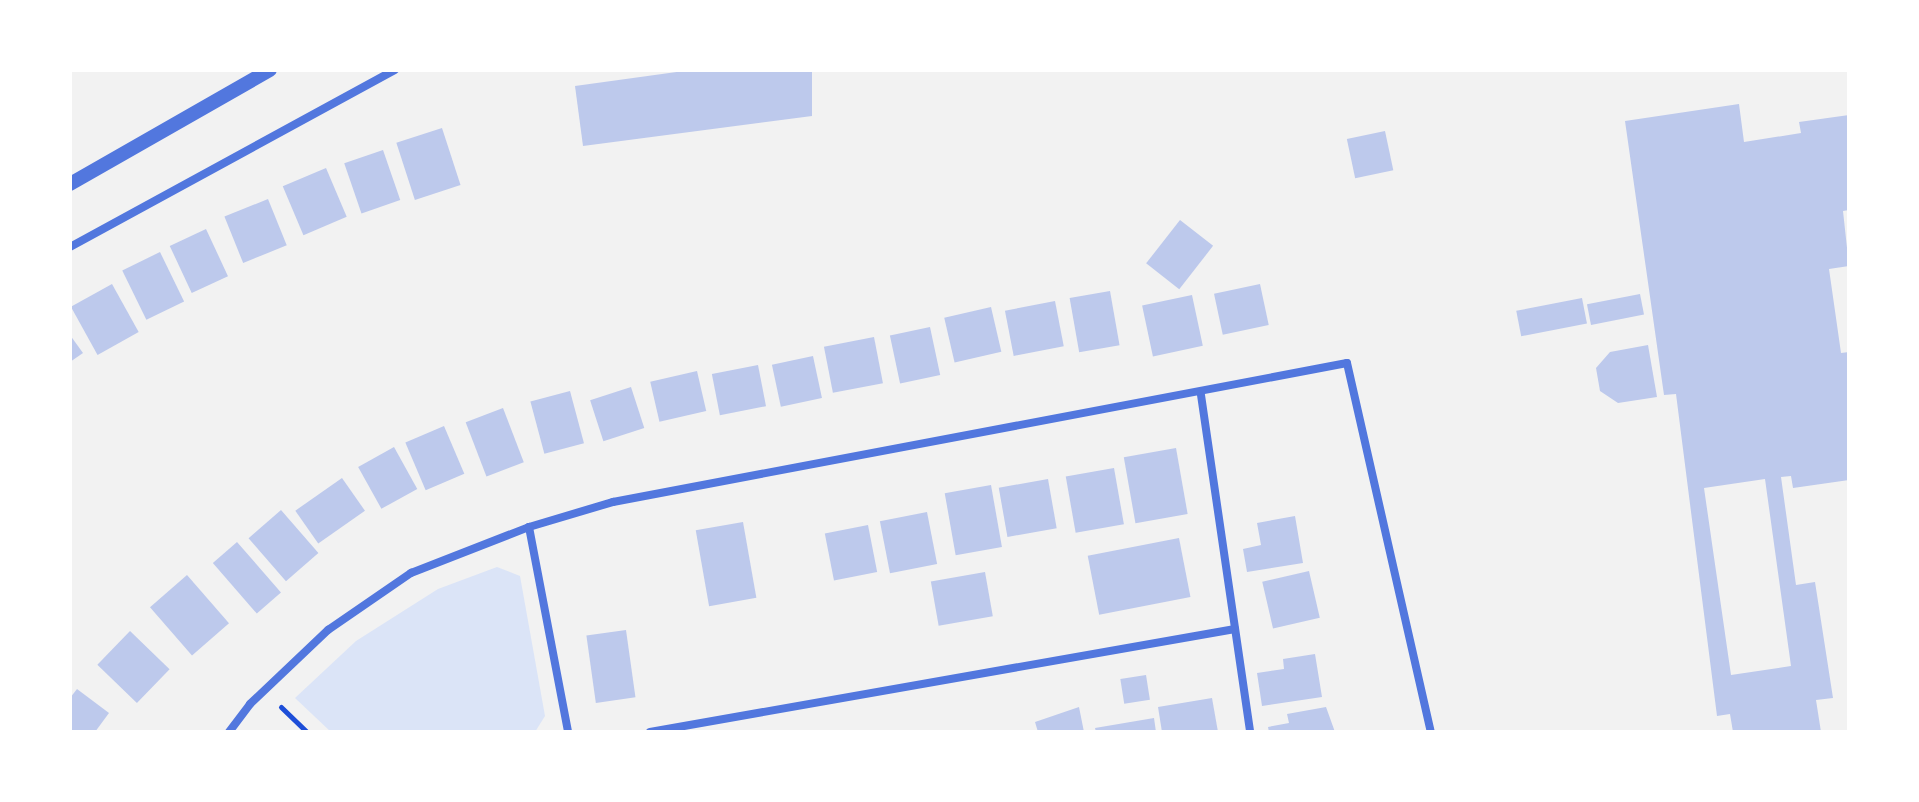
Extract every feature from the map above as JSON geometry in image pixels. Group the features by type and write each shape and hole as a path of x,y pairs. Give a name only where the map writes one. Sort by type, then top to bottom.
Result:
{"street":[{"path":"70,184 270,70"},
{"path":"70,247 395,70"},
{"path":"229,732 250,704 328,630 411,573 529,527 613,502 1201,395 1347,363 1431,732"},
{"path":"1201,395 1250,732"},
{"path":"529,527 568,732"},
{"path":"650,732 1235,629"}],"path":[{"path":"277,703 307,732"}],"shaded area":[{"path":"497,567 520,576 545,716 535,732 331,732 295,698 356,641 438,589"}],"building":[{"path":"691,70 812,70 812,116 583,146 575,86"},
{"path":"1739,104 1744,142 1801,133 1799,122 1849,115 1849,210 1843,211 1849,266 1829,269 1841,353 1849,352 1849,480 1793,488 1791,476 1781,477 1796,585 1815,582 1833,698 1816,700 1821,732 1733,732 1730,714 1717,716 1676,394 1664,395 1625,121","holes":["1765,479 1791,666 1731,675 1704,488"]},
{"path":"442,128 461,185 415,200 396,143"},
{"path":"1385,131 1393,170 1355,178 1347,139"},
{"path":"383,150 400,200 361,213 344,163"},
{"path":"326,168 347,217 303,235 283,186"},
{"path":"268,199 287,245 243,263 224,217"},
{"path":"1180,220 1213,246 1179,289 1146,263"},
{"path":"206,229 228,276 192,293 170,246"},
{"path":"160,252 184,301 146,320 122,270"},
{"path":"112,284 139,332 98,355 71,307"},
{"path":"1260,284 1269,325 1223,335 1214,294"},
{"path":"1110,291 1120,345 1079,352 1070,298"},
{"path":"1640,294 1644,315 1591,325 1587,304"},
{"path":"1192,295 1203,346 1153,356 1142,306"},
{"path":"1582,298 1587,324 1521,336 1516,311"},
{"path":"1055,301 1064,346 1014,356 1005,311"},
{"path":"991,307 1001,352 955,363 944,318"},
{"path":"930,327 940,375 900,383 890,336"},
{"path":"70,335 83,353 70,362"},
{"path":"874,337 883,383 833,393 824,347"},
{"path":"1648,345 1657,397 1618,403 1600,391 1596,368 1610,352"},
{"path":"813,356 822,398 781,407 772,365"},
{"path":"758,365 766,406 720,415 712,374"},
{"path":"697,371 706,411 659,422 650,382"},
{"path":"631,387 644,428 603,441 590,400"},
{"path":"570,391 584,443 544,454 530,402"},
{"path":"503,408 524,462 486,476 466,422"},
{"path":"444,426 464,474 426,490 405,442"},
{"path":"394,447 417,489 381,509 358,467"},
{"path":"1176,448 1188,514 1135,523 1124,457"},
{"path":"1114,468 1124,524 1076,533 1066,477"},
{"path":"342,478 365,511 318,543 295,511"},
{"path":"1048,479 1057,528 1007,537 999,488"},
{"path":"991,485 1002,547 956,555 945,493"},
{"path":"281,510 318,553 286,581 249,538"},
{"path":"927,512 937,564 890,573 880,521"},
{"path":"1295,516 1303,563 1247,572 1243,549 1261,545 1257,523"},
{"path":"743,522 756,598 709,606 696,530"},
{"path":"868,525 877,572 834,581 825,533"},
{"path":"1179,538 1190,597 1099,615 1088,556"},
{"path":"237,542 281,593 257,614 213,563"},
{"path":"1309,571 1320,618 1273,629 1262,582"},
{"path":"985,572 993,616 939,626 931,582"},
{"path":"187,575 229,623 192,655 150,607"},
{"path":"626,630 635,697 596,703 586,636"},
{"path":"130,631 170,669 137,703 97,665"},
{"path":"1315,654 1322,697 1262,706 1257,673 1284,669 1283,659"},
{"path":"1146,675 1150,700 1124,704 1120,679"},
{"path":"77,689 109,713 95,732 70,732 70,698"},
{"path":"1212,698 1218,732 1162,732 1158,707"},
{"path":"1079,707 1084,732 1038,732 1035,722"},
{"path":"1326,707 1335,732 1269,732 1268,727 1289,723 1287,714"},
{"path":"1154,718 1156,732 1096,732 1095,728"}]}
